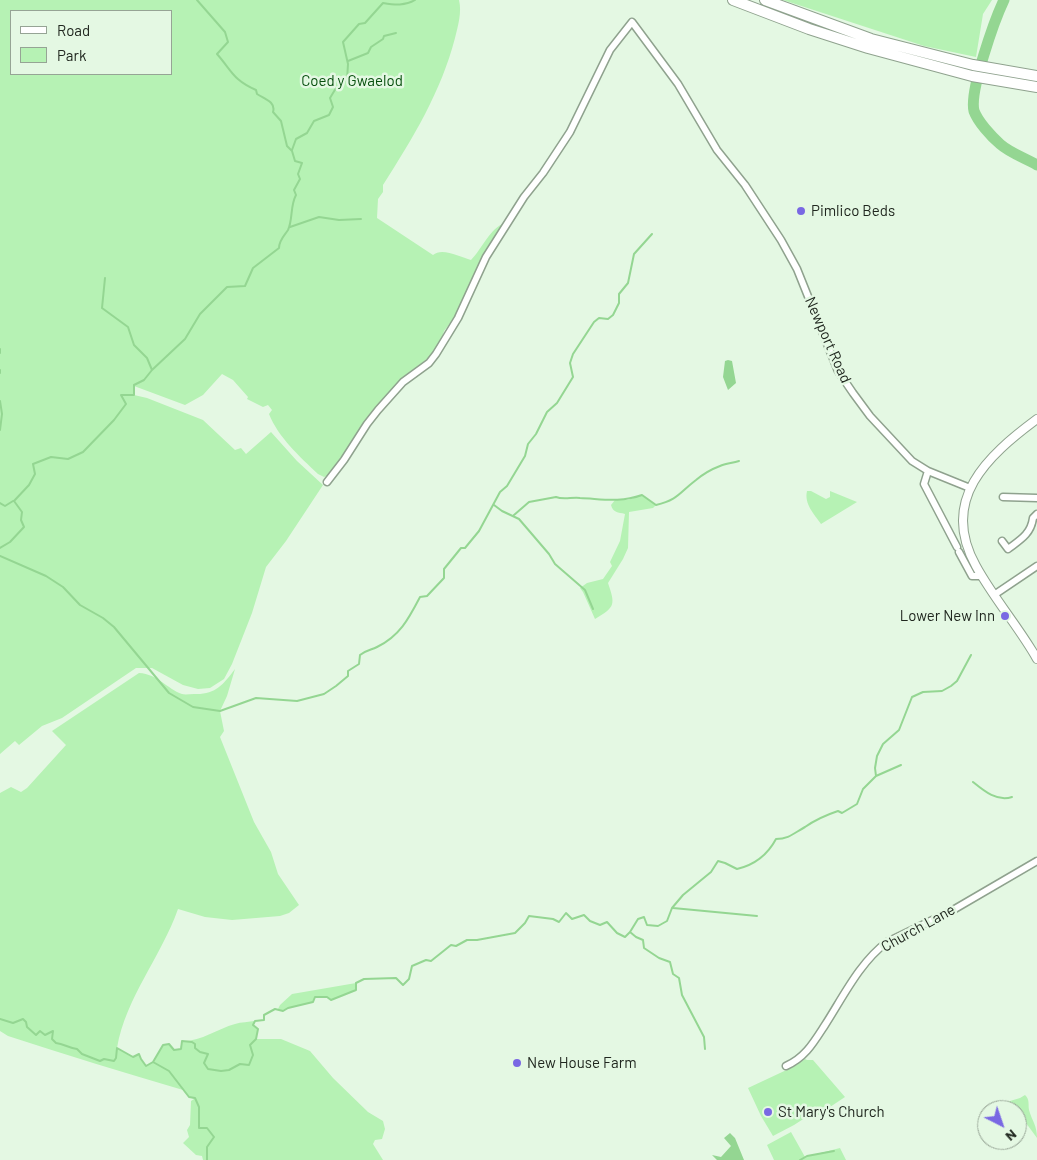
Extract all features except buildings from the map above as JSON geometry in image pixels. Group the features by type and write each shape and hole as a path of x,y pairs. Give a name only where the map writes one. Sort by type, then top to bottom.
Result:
{"highway":[{"path":"733,0 868,48 972,76 1037,87"},
{"path":"765,0 871,39 974,65 1037,76"}],"street":[{"name":"Newport Road","path":"327,482 378,410 403,382 428,363 436,354 458,318 486,257 524,197 543,173 570,132 610,50 632,22 678,84 717,150 745,185 781,240 797,269 838,371 853,393 870,416 912,461 928,471 970,488"},
{"path":"1037,419 1017,433 981,469 970,488 965,510 964,526 966,544 982,576 1037,659"},
{"path":"928,471 924,484 972,576 982,576"},
{"path":"1003,496 1037,498"},
{"path":"1002,541 1008,549 1028,534 1032,527 1033,518 1037,514"},
{"path":"994,595 1037,566"},
{"name":"Church Lane","path":"786,1066 796,1062 810,1049 865,964 878,948 953,910 1037,861"}],"green space":[{"name":"Coed y Gwaelod","path":"0,0 459,0 460,10 455,38 442,77 425,114 383,185 383,192 378,199 377,218 433,255 446,252 471,260 495,229 505,223 458,313 444,331 433,354 402,379 330,475 324,477 318,474 284,439 269,414 272,410 268,405 263,407 247,399 248,397 233,380 222,374 203,395 185,405 134,386 134,395 147,398 203,420 235,450 241,448 246,454 271,432 297,461 323,485 286,541 266,567 252,613 232,664 224,679 210,688 198,689 183,685 152,668 136,668 62,718 42,726 19,745 15,741 0,754"},
{"path":"783,0 992,0 983,14 976,57 924,46"},
{"path":"807,491 811,491 826,499 830,497 830,491 857,502 821,524 808,505"},
{"path":"642,495 656,505 653,508 629,512 628,548 608,583 612,604 607,611 595,619 580,588 587,583 603,579 612,566 610,562 620,541 625,514 614,511 611,505 615,500 628,500"},
{"path":"235,669 227,696 220,711 224,731 220,737 254,822 271,852 278,874 299,905 289,913 280,916 232,920 205,917 178,909 163,944 128,1012 117,1048 133,1057 139,1054 146,1066 153,1062 163,1045 169,1044 174,1050 180,1049 182,1041 202,1037 237,1023 255,1021 253,1025 258,1029 256,1039 281,1039 310,1051 333,1078 368,1112 383,1121 385,1129 382,1139 375,1140 373,1144 383,1160 203,1160 202,1156 196,1155 183,1143 189,1137 187,1130 190,1125 191,1101 194,1099 189,1097 183,1090 8,1036 0,1031 0,793 11,787 21,792 27,788 66,745 52,731 139,673 152,676 182,694 201,694 218,688"},
{"path":"356,983 356,990 331,1000 327,997 315,997 313,1002 283,1011 278,1009 292,994"},
{"path":"805,1059 813,1060 845,1097 818,1115 811,1114 773,1136 748,1088 795,1066"},
{"path":"1025,1095 1027,1097 1037,1138 1027,1124 1027,1100 1013,1100"},
{"path":"791,1132 805,1157 840,1148 846,1160 774,1160 767,1145"}],"shaded area":[{"path":"725,361 732,361 736,383 728,390 723,377"},
{"path":"730,1133 735,1138 744,1160 717,1160 712,1155 721,1157 731,1146 724,1138"}],"waterway":[{"path":"0,548 10,542 24,527 21,520 22,512 14,501 29,485 35,474 33,464 51,457 68,459 83,452 114,420 126,404 121,395 134,395 134,385 144,380 185,339 200,314 227,287 245,286 253,268 279,248 281,240 290,226 296,195 294,190 300,179 298,174 302,163 295,161 292,151 287,146 281,121 273,112 274,109 271,103 257,94 256,90 242,83 233,75 217,54 228,42 225,32 197,0"},
{"path":"292,150 296,139 307,133 314,121 329,115 333,107 330,98 336,88 347,80 348,64 343,42 359,24 365,23 383,3 400,4 415,0"},
{"path":"1004,0 989,38 979,72 973,101 974,111 989,133 1000,144 1037,165"},
{"path":"348,61 368,53 371,47 383,39 384,36 396,33"},
{"path":"290,227 319,217 339,220 361,219"},
{"path":"0,556 46,576 63,587 80,605 103,618 114,627 169,693 193,707 220,711 256,698 297,701 324,694 348,676 348,671 359,664 360,655 385,643 398,632 408,619 420,597 427,596 444,578 444,569 461,548 465,548 479,531 500,492 507,486 525,456 528,444 536,434 547,412 557,403 573,377 570,363 573,354 594,322 599,318 608,319 613,315 619,303 619,294 628,283 634,254 652,234"},
{"path":"105,278 102,308 128,327 134,345 147,358 152,370"},
{"path":"0,401 2,414 0,430"},
{"path":"514,515 529,502 556,497 618,500 642,495 656,505 678,496 710,470 739,461"},
{"path":"0,503 5,506 13,501"},
{"path":"494,505 519,519 549,554 555,564 585,590 593,609"},
{"path":"876,776 877,756 883,744 899,730 912,697 923,692 942,691 951,686 957,681 971,655"},
{"path":"0,1019 13,1023 23,1019 27,1027 36,1035 40,1031 45,1035 53,1031 52,1039 56,1043 77,1049 82,1054 100,1061 104,1059 114,1061 117,1048 133,1057 139,1054 146,1066 153,1062 163,1045 169,1044 174,1050 181,1049 182,1041 192,1042 200,1052 208,1054 204,1063 208,1069 221,1071 229,1070 240,1064 249,1065 253,1055 250,1045 256,1039 258,1029 253,1025 255,1021 264,1020 264,1015 275,1009 283,1011 313,1002 315,997 327,997 331,1000 356,990 356,983 364,979 396,978 403,985 409,979 412,966 426,960 431,961 451,945 456,946 467,940 515,933 529,916 553,919 559,922 566,913 572,919 584,915 590,921 600,925 607,922 617,933 625,937 638,919 644,917 647,925 658,926 667,921 672,908 683,895 711,872 718,861 737,869 755,862 765,854 776,839 788,837 821,818 838,811 842,813 857,804 863,789 876,776 901,765"},
{"path":"973,782 996,797 1012,797"},
{"path":"673,908 757,916"},
{"path":"630,932 643,940 644,948 659,958 670,962 673,974 679,978 682,995 704,1037 705,1049"},
{"path":"153,1062 169,1071 189,1097 195,1098 199,1107 199,1128 207,1128 214,1137 207,1147 207,1160"},
{"path":"800,1160 807,1156 834,1151"}],"place":[{"name":"Pimlico Beds","path":"801,211"},
{"name":"Lower New Inn","path":"1005,616"},
{"name":"New House Farm","path":"517,1063"},
{"name":"St Mary's Church","path":"768,1112"}]}
